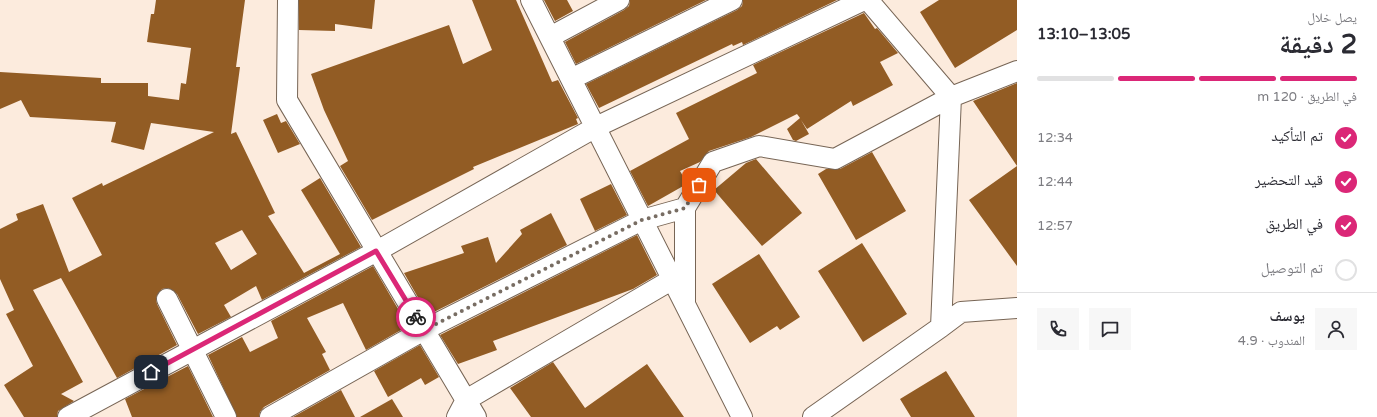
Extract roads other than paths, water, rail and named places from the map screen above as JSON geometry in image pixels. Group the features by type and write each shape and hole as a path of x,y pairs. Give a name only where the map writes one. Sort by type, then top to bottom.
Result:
{"street":[{"path":"288,0 287,100 424,330 466,411 673,279"},
{"path":"531,0 742,417"},
{"path":"550,37 620,0"},
{"path":"571,79 732,0"},
{"path":"68,417 376,251 596,127 864,0"},
{"path":"868,0 951,97 941,326"},
{"path":"685,303 685,208 713,162 758,146 834,159 951,97 1017,71"},
{"path":"270,417 424,330 642,220 685,208"},
{"path":"167,299 226,417"},
{"path":"814,417 962,312 1017,308"}]}
